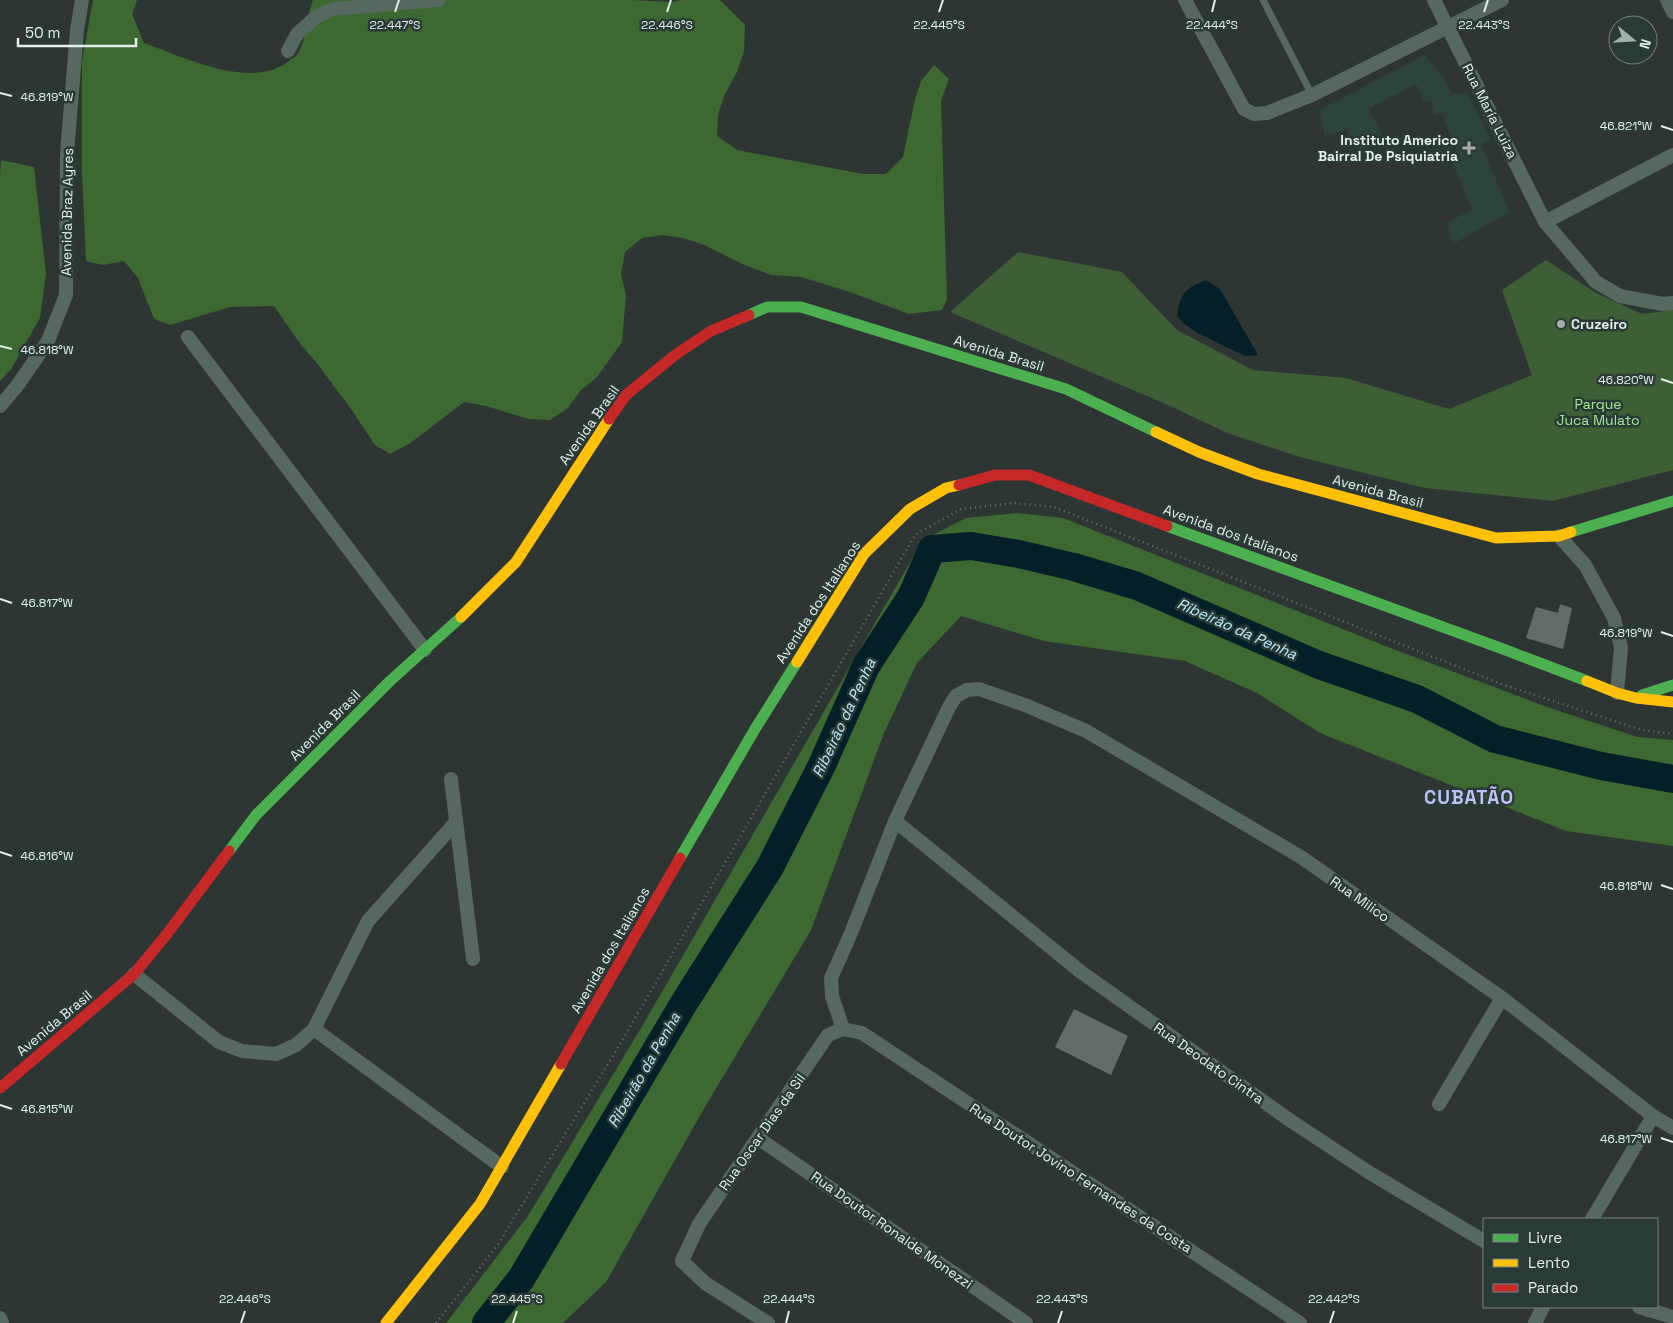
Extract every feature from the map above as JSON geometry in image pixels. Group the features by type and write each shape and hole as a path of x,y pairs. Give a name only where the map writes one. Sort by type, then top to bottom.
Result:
{"street":[{"name":"Avenida Braz Ayres","path":"0,406 18,386 48,341 66,295 67,153 77,30 82,0"},
{"path":"288,51 297,34 316,16 333,9 438,0"},
{"path":"1184,0 1244,109 1254,114 1267,113 1312,95 1502,0"},
{"name":"Rua María Luiza","path":"1434,0 1545,222 1596,282 1620,296 1663,304 1673,303"},
{"path":"1667,0 1673,12"},
{"path":"1545,222 1673,155"},
{"name":"Avenida Brasil","path":"0,1088 134,974 167,934 256,815 390,682 426,650 516,562 592,443 626,395 675,355 711,331 767,308 801,307 1066,389 1199,452 1258,474 1496,538 1559,536 1673,501"},
{"path":"188,337 426,650"},
{"name":"Avenida dos Italianos","path":"386,1323 480,1204 755,728 864,554 910,510 946,488 995,475 1029,475 1503,649 1617,693 1636,698 1673,702"},
{"path":"1559,536 1585,565 1614,618 1621,647 1617,693"},
{"path":"1636,698 1673,685"},
{"name":"Rua Milico","path":"843,1029 832,996 831,978 896,821 949,707 956,696 967,690 979,689 1086,731 1301,857 1502,998 1653,1116 1673,1128"},
{"path":"451,779 473,959"},
{"name":"Rua Deodato Cintra","path":"896,821 1081,972 1291,1121 1370,1173 1483,1240"},
{"path":"134,974 219,1042 242,1051 276,1054 296,1045 314,1029 368,921 456,822"},
{"path":"1439,1104 1502,998"},
{"path":"314,1029 502,1167"},
{"name":"Rua Doutor Jovino Fernandes da Costa","path":"843,1029 862,1033 1300,1323"},
{"name":"Rua Oscar Dias da Sil","path":"768,1323 705,1283 682,1261 699,1224 828,1035 843,1029"},
{"path":"1593,1218 1653,1116"},
{"name":"Rua Doutor Ronalde Monezzi","path":"758,1138 1026,1323"},
{"path":"1535,1323 1542,1308"},
{"path":"1642,1308 1673,1317"},
{"path":"0,1318 2,1323"}],"lane":[{"path":"1263,0 1312,95"}],"path":[{"path":"436,1323 497,1246 618,1047 915,535 961,509 1014,503 1054,507 1504,685 1642,730 1673,734"}],"shaded area":[{"name":"Instituto Americo Bairral De Psiquiatria","path":"1425,55 1444,78 1452,93 1467,93 1491,139 1481,145 1510,212 1453,244 1447,223 1472,209 1449,155 1457,150 1445,123 1443,113 1434,115 1431,100 1424,102 1416,84 1369,109 1383,136 1358,152 1347,130 1325,136 1319,110"}],"green space":[{"path":"93,0 137,0 132,14 144,43 197,63 236,72 255,73 272,70 288,62 298,53 304,39 313,0 632,0 672,2 680,0 720,0 745,25 744,51 737,72 725,94 718,114 717,136 737,150 863,174 886,174 903,157 914,103 921,81 934,65 949,79 941,101 947,299 942,310 909,314 850,292 801,277 771,275 742,264 704,245 683,238 663,235 642,238 625,252 621,274 626,295 622,342 597,377 580,391 568,408 550,420 529,419 486,406 464,402 409,444 390,454 375,445 351,409 301,345 274,306 230,307 170,325 154,319 138,278 124,261 103,265 86,261 82,172 82,61"},
{"path":"1,160 34,167 46,274 40,318 11,369 0,381 0,177"},
{"name":"Parque Juca Mulato","path":"1018,252 1122,272 1177,330 1253,370 1346,378 1449,409 1532,375 1502,290 1546,260 1596,293 1642,314 1673,310 1673,470 1553,501 1425,488 1300,457 1230,434 1161,402 950,312"},
{"path":"1017,513 1063,518 1393,649 1547,707 1637,737 1673,740 1673,846 1566,831 1320,733 1257,693 1185,661 1044,641 961,616 917,663 884,733 811,930 706,1105 606,1282 563,1323 446,1323 528,1216 644,1023 923,540 966,518"}],"water":[{"path":"1206,280 1220,289 1258,355 1245,356 1224,346 1196,332 1184,324 1177,316 1182,297 1188,289"}],"building":[{"path":"1560,604 1572,608 1563,649 1526,638 1536,607 1558,613"},
{"path":"1074,1009 1128,1036 1111,1075 1055,1047"}],"waterway":[{"name":"Ribeirão da Penha","path":"486,1323 521,1279 684,1003 770,867 821,767 866,666 911,597 932,549 971,546 1019,554 1074,567 1137,586 1319,665 1417,699 1495,739 1601,766 1673,779"}],"traffic: fast":[{"path":"749,315 767,307 801,307 1066,389 1156,432"},
{"path":"1571,532 1673,501"},
{"path":"1167,526 1587,681"},
{"path":"229,851 256,815 390,681 461,617"},
{"path":"680,858 755,729 797,662"},
{"path":"1642,695 1673,685"}],"traffic: slow":[{"path":"461,617 516,562 609,419"},
{"path":"1156,432 1199,452 1258,474 1496,538 1559,536 1571,532"},
{"path":"797,662 864,554 910,509 946,488 959,485"},
{"path":"1587,681 1617,693 1636,698 1673,702"},
{"path":"386,1323 480,1204 561,1064"}],"traffic: jam":[{"path":"609,419 626,395 675,355 711,331 749,315"},
{"path":"959,485 995,475 1029,475 1167,526"},
{"path":"0,1088 134,974 167,934 229,851"},
{"path":"561,1064 680,858"}],"place":[{"name":"Instituto Americo Bairral De Psiquiatria","path":"1469,148"},
{"name":"Cruzeiro","path":"1561,324"}],"district":[{"name":"CUBATÃO","path":"1469,797"}]}
